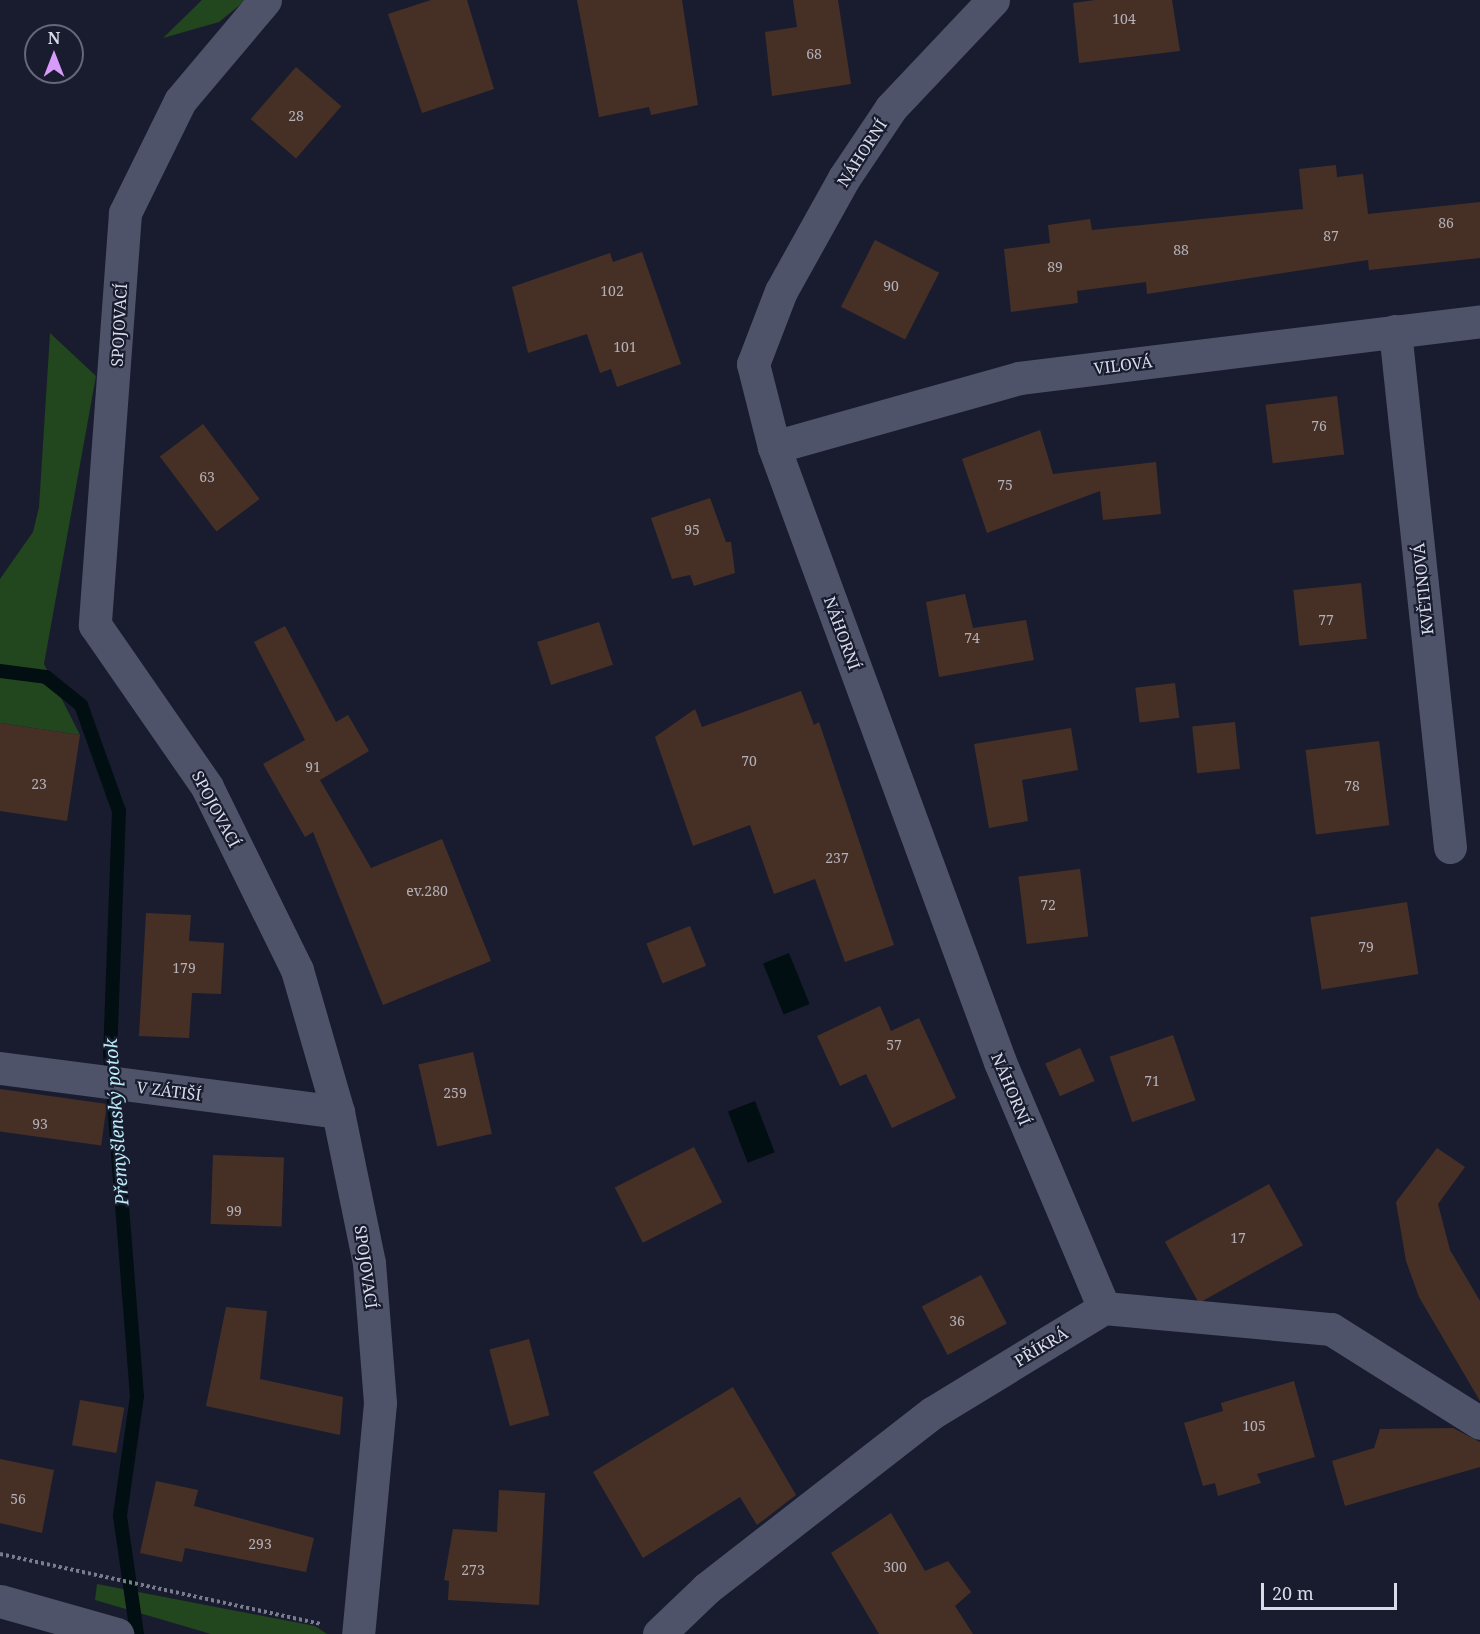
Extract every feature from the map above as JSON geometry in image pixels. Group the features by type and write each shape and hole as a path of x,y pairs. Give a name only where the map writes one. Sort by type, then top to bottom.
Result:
{"street":[{"name":"SPOJOVACÍ","path":"265,0 180,101 125,213 95,625 207,787 297,970 338,1112 369,1263 380,1403 344,1630"},
{"name":"NÁHORNÍ","path":"993,0 891,108 844,178 781,291 753,364 774,447 999,1062 1104,1308"},
{"name":"VILOVÁ","path":"774,447 1019,378 1480,321"},
{"name":"KVĚTINOVÁ","path":"1395,331 1450,847"},
{"name":"V ZÁTIŠÍ","path":"0,1068 338,1112"},
{"path":"1104,1308 1331,1329 1480,1423"},
{"name":"PŘÍKRÁ","path":"658,1634 707,1588 933,1413 1104,1308"},
{"path":"0,1601 116,1634"}],"path":[{"path":"0,1554 344,1630"}],"green space":[{"path":"202,0 246,0 219,22 163,38"},
{"path":"50,333 96,376 44,664 80,735 0,723 0,579 33,532 39,507"},
{"path":"97,1584 315,1626 327,1634 211,1634 95,1600"}],"shaded area":[{"path":"789,953 810,1004 784,1014 763,963"},
{"path":"755,1101 775,1152 748,1163 728,1111"}],"building":[{"path":"431,0 467,0 494,89 422,113 388,14"},
{"path":"577,0 682,0 698,105 651,115 649,107 599,117"},
{"path":"793,0 838,0 851,84 772,96 765,32 797,27"},
{"path":"1095,0 1172,0 1180,51 1079,63 1073,3"},
{"path":"296,67 341,106 296,158 251,119"},
{"path":"1336,165 1337,177 1363,174 1368,214 1480,202 1480,258 1369,270 1368,260 1147,294 1146,282 1077,291 1078,303 1011,312 1004,249 1050,243 1048,225 1090,219 1092,230 1303,209 1299,169"},
{"path":"875,240 939,273 905,340 841,307"},
{"path":"642,252 681,364 617,387 611,369 600,373 587,334 528,353 512,287 610,253 613,262"},
{"path":"1337,396 1344,455 1273,463 1266,405"},
{"path":"203,424 260,499 216,532 160,456"},
{"path":"1040,430 1053,474 1156,462 1161,514 1103,520 1100,491 987,533 962,459"},
{"path":"710,498 726,542 731,542 735,573 694,586 690,575 672,579 651,518"},
{"path":"1361,583 1367,639 1299,646 1293,590"},
{"path":"965,594 973,628 1026,620 1034,660 939,677 926,602"},
{"path":"599,622 613,665 551,685 537,642"},
{"path":"285,626 336,722 348,715 369,751 320,780 371,868 442,839 491,961 383,1005 313,832 305,837 263,764 305,740 254,642"},
{"path":"1175,683 1179,718 1140,723 1135,688"},
{"path":"801,691 814,725 819,722 894,945 845,962 815,879 774,894 750,825 693,846 655,737 695,709 702,727"},
{"path":"1235,722 1240,769 1197,773 1192,726"},
{"path":"0,723 80,735 67,821 0,811"},
{"path":"1071,728 1078,770 1022,780 1028,821 989,828 974,744"},
{"path":"1379,741 1389,825 1316,834 1306,750"},
{"path":"1080,869 1088,936 1027,944 1018,877"},
{"path":"1407,902 1418,974 1322,989 1310,917"},
{"path":"146,913 191,915 189,941 224,943 221,994 192,993 189,1038 139,1036"},
{"path":"690,926 706,966 663,983 646,944"},
{"path":"880,1006 891,1031 919,1018 956,1098 892,1128 866,1074 840,1086 817,1036"},
{"path":"1173,1035 1195,1100 1132,1122 1110,1057"},
{"path":"1080,1048 1095,1081 1060,1096 1045,1063"},
{"path":"473,1052 492,1134 437,1146 418,1065"},
{"path":"0,1089 107,1104 101,1146 0,1131"},
{"path":"694,1147 722,1202 643,1243 615,1187"},
{"path":"1437,1148 1465,1167 1438,1204 1450,1250 1480,1301 1480,1401 1419,1297 1406,1261 1396,1202"},
{"path":"213,1155 284,1157 282,1226 211,1224"},
{"path":"1269,1184 1303,1245 1199,1303 1165,1242"},
{"path":"981,1275 1007,1324 948,1355 922,1306"},
{"path":"226,1307 267,1311 260,1379 343,1397 340,1435 206,1406"},
{"path":"529,1339 549,1415 510,1426 489,1350"},
{"path":"1294,1381 1315,1457 1257,1474 1261,1483 1218,1496 1215,1483 1203,1486 1184,1423 1223,1411 1221,1403"},
{"path":"733,1387 796,1495 757,1525 740,1497 643,1558 593,1472"},
{"path":"80,1400 124,1408 116,1453 72,1445"},
{"path":"1453,1428 1480,1442 1480,1467 1345,1506 1332,1461 1374,1448 1380,1429"},
{"path":"0,1459 54,1470 42,1533 0,1523"},
{"path":"156,1481 198,1490 194,1506 314,1538 306,1572 185,1548 182,1562 140,1553"},
{"path":"499,1490 545,1493 539,1605 448,1600 449,1581 444,1580 453,1529 497,1532"},
{"path":"891,1513 925,1571 948,1561 971,1592 955,1606 973,1634 879,1634 831,1553"}],"waterway":[{"name":"Přemyšlenský potok","path":"0,671 46,677 81,705 119,811 110,1053 137,1396 120,1516 137,1634"}]}
